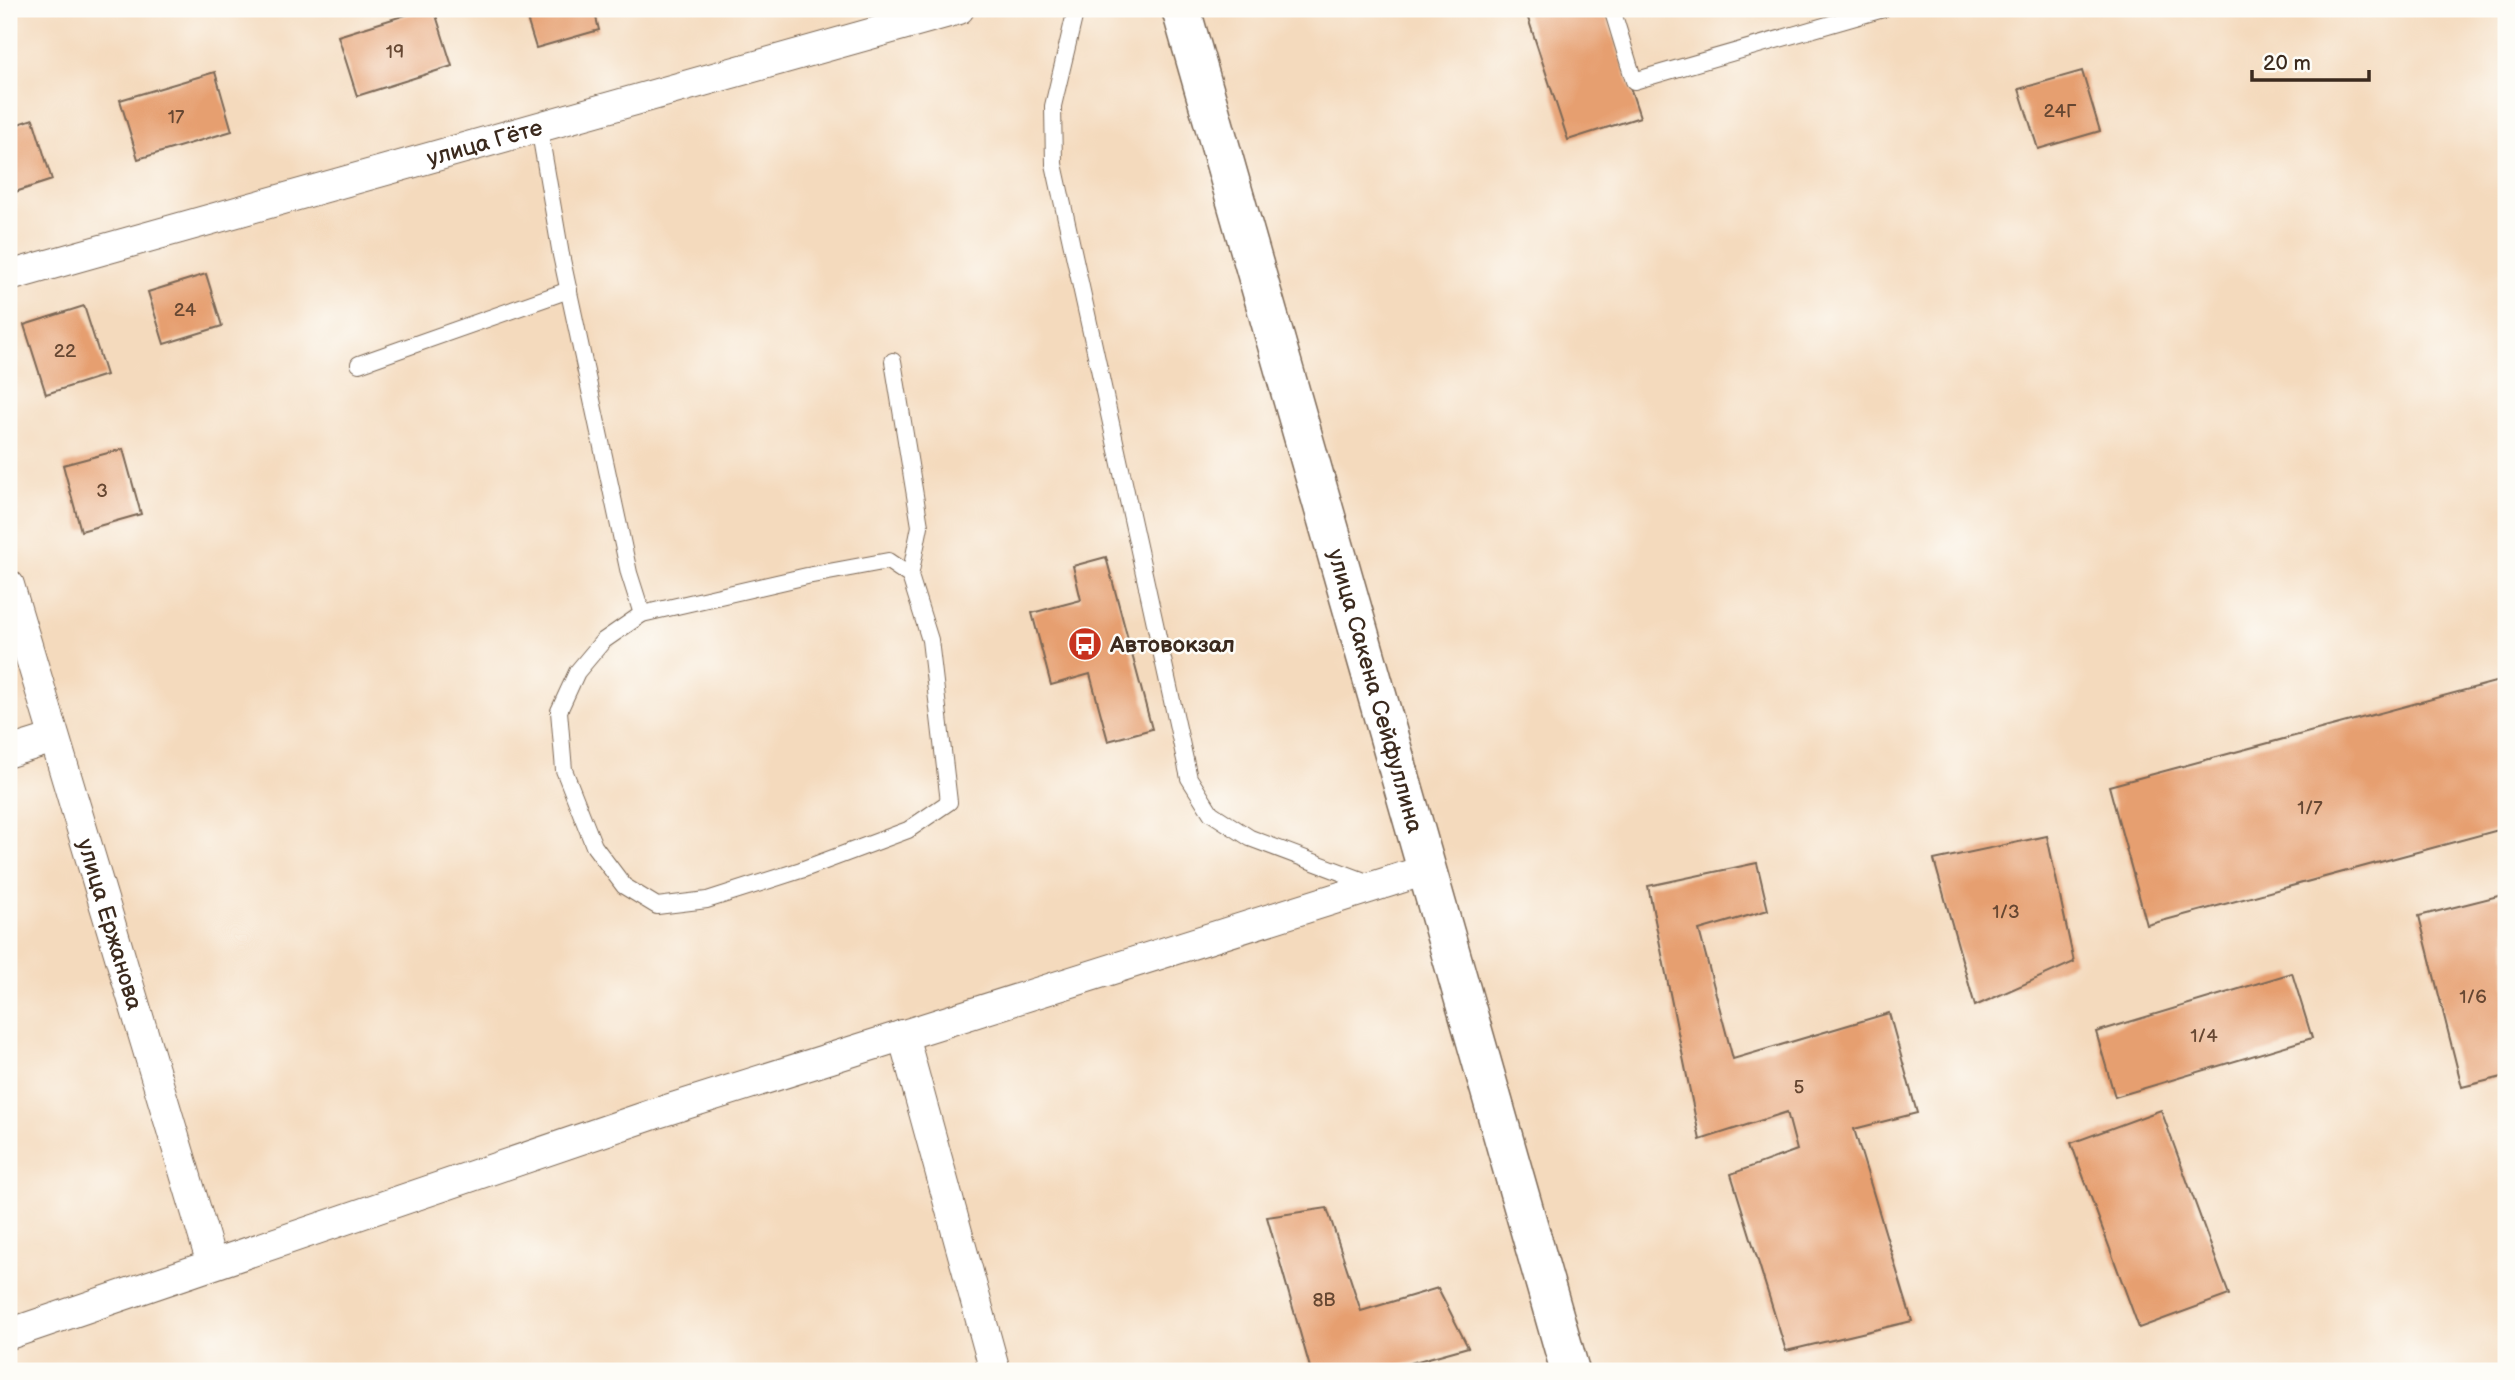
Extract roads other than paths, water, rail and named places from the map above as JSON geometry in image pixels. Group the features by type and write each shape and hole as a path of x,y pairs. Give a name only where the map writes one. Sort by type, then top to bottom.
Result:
{"street":[{"name":"улица Гёте","path":"9,276 959,9"},
{"name":"улица Сакена Сейфуллина","path":"1181,9 1429,869 1570,1371"},
{"name":"улица Ержанова","path":"9,585 212,1264"},
{"path":"9,752 54,737"},
{"path":"9,1334 654,1114 1429,869"},
{"path":"903,1035 995,1371"}],"lane":[{"path":"1076,9 1053,106 1054,164 1189,778 1211,813 1250,838 1377,886"},
{"path":"1612,9 1634,80 1883,9"},
{"path":"539,127 569,290 629,573 642,614"},
{"path":"359,363 569,290"},
{"path":"893,361 920,526 910,576 930,640 949,802 908,830 801,870 707,900 657,906 624,886 594,846 564,770 559,711 577,672 603,641 642,614 807,576 888,561 910,576"}],"place":[{"name":"Автовокзал","path":"1085,644"}]}
